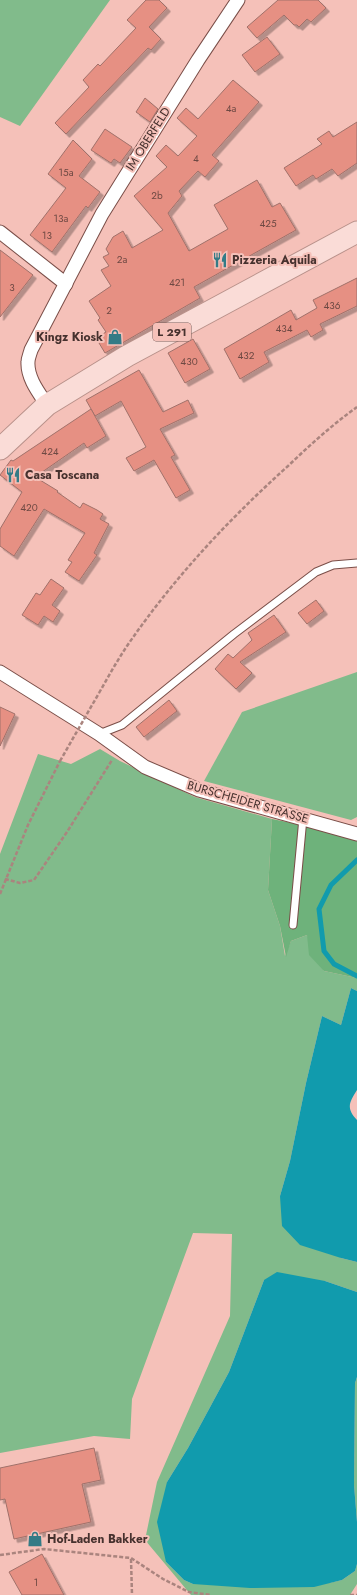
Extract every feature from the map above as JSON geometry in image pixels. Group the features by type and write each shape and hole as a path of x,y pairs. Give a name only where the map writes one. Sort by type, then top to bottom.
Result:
{"main road":[{"name":"L 291","path":"0,449 47,405 127,356 357,232"}],"street":[{"name":"IM OBERFELD","path":"47,405 30,376 28,363 31,350 102,214 198,60 238,0"},
{"path":"0,232 66,284"},
{"name":"BURSCHEIDER STRASSE","path":"0,672 99,734 145,766 199,790 357,834"}],"lane":[{"path":"99,734 122,725 234,634 316,572 333,565 357,563"},
{"path":"293,925 303,818"}],"path":[{"path":"0,894 28,825 60,761 99,692 127,647 158,604 207,545 264,487 334,424 357,407"},
{"path":"5,879 20,883 34,880 68,832 120,748"},
{"path":"0,1555 44,1549 131,1558 163,1579 189,1592 211,1595"},
{"path":"131,1558 132,1595"},
{"path":"350,1595 357,1595"}],"green space":[{"path":"0,0 110,0 20,126 0,117"},
{"path":"357,672 357,817 351,820 204,781 242,712"},
{"path":"100,749 120,761 195,797 272,819 268,890 280,926 285,956 291,941 307,935 324,971 357,978 357,991 351,988 341,1025 322,1016 290,1161 280,1196 341,1258 357,1262 357,1292 325,1281 264,1280 229,1372 188,1448 167,1482 166,1562 184,1580 193,1584 329,1583 342,1580 355,1571 357,1564 357,1584 350,1595 191,1595 145,1540 157,1482 230,1316 232,1234 193,1233 132,1399 130,1439 94,1436 0,1453 0,854 38,754 71,764"},
{"path":"272,819 357,836 357,978 324,971 309,955 307,935 291,941 286,957 280,926 268,890"},
{"path":"357,1377 357,1522 354,1485 355,1383"}],"water":[{"path":"351,988 357,991 357,1090 352,1098 350,1109 357,1120 357,1262 300,1245 282,1226 280,1196 290,1161 322,1016 341,1025"},
{"path":"277,1272 325,1281 357,1292 357,1377 355,1383 354,1485 357,1522 357,1564 355,1571 342,1580 314,1587 250,1588 193,1584 184,1580 166,1562 157,1522 167,1482 188,1448 229,1372 264,1280"}],"building":[{"path":"146,0 159,0 167,8 149,27 161,39 151,50 148,48 66,134 55,123 89,87 83,80 98,64 100,66 136,28 127,20"},
{"path":"278,0 318,0 326,8 311,22 307,19 299,27 294,25 284,15 257,38 247,27"},
{"path":"267,37 280,54 255,72 242,55"},
{"path":"233,80 259,102 212,155 219,161 205,177 198,171 179,191 182,196 168,213 189,251 228,229 214,205 257,180 272,207 280,203 296,230 194,287 200,298 105,353 96,338 106,332 98,320 100,318 89,301 111,286 101,270 109,266 103,257 109,254 106,249 113,237 123,231 132,248 163,230 134,196 167,167 156,156 166,145 178,156 197,136 177,118 186,108 198,119"},
{"path":"145,98 158,109 150,122 136,112"},
{"path":"357,122 357,163 338,176 332,169 316,179 313,175 296,186 284,168 322,144 317,139 329,131 333,137"},
{"path":"105,129 132,147 120,163 114,159 111,163 91,150"},
{"path":"73,140 92,159 79,176 100,192 88,208 86,206 52,252 30,235 66,188 48,174"},
{"path":"0,250 33,275 0,317"},
{"path":"357,278 357,306 320,324 323,330 311,337 307,330 264,352 269,362 240,379 224,349 291,310 296,320 317,308 313,300"},
{"path":"193,339 210,369 185,383 168,353"},
{"path":"139,370 163,412 188,400 194,413 160,429 175,455 171,457 190,490 176,498 154,460 134,471 126,458 146,447 121,401 95,416 86,400"},
{"path":"91,409 106,436 87,448 84,443 35,477 58,491 57,492 80,508 83,503 97,510 103,514 100,519 109,524 94,553 97,555 79,581 65,572 72,562 68,560 85,533 44,509 14,556 0,546 0,529 22,492 0,475 11,460 13,461"},
{"path":"51,579 64,588 52,605 60,611 53,622 44,616 38,625 22,615 36,593 40,595"},
{"path":"316,600 324,611 307,624 298,613"},
{"path":"274,615 286,632 240,662 252,673 236,689 215,669 228,654 233,658 252,640 248,633"},
{"path":"169,700 177,711 144,737 136,727"},
{"path":"0,707 15,714 0,746"},
{"path":"94,1448 101,1480 82,1484 91,1522 14,1539 5,1499 0,1500 0,1468"},
{"path":"42,1554 64,1595 22,1595 9,1572"}],"waterway":[{"path":"357,860 331,885 319,909 324,951 334,964 357,976"}],"place":[{"name":"Pizzeria Aquila","path":"220,260"},
{"name":"Kingz Kiosk","path":"115,337"},
{"name":"Casa Toscana","path":"13,475"},
{"name":"Hof-Laden Bakker","path":"35,1539"}]}
